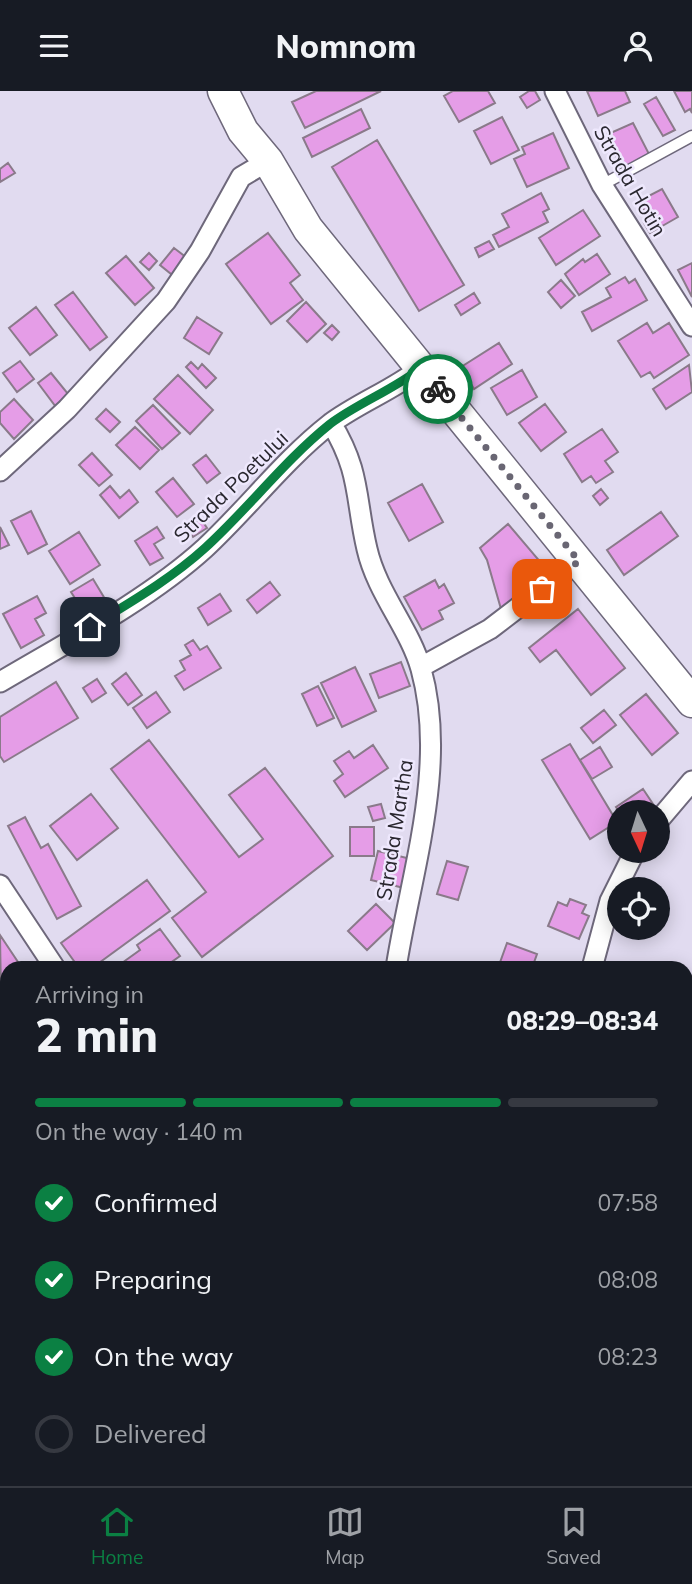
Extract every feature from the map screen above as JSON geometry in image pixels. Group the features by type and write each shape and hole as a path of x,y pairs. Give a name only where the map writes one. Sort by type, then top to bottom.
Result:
{"main road":[{"path":"223,91 243,131 268,160"},
{"path":"240,91 268,160 308,229 692,702"}],"street":[{"name":"Strada Hotin","path":"555,91 602,185 692,326"},
{"path":"0,471 67,409 166,301 200,251 241,177 268,160"},
{"name":"Strada Poetului","path":"0,682 149,590 204,549 287,463 331,423 402,383 421,368"},
{"name":"Strada Martha","path":"331,423 348,451 360,496 367,549 380,587 421,667 430,713 426,807 397,961"},
{"path":"421,667 490,629 579,561"},
{"path":"670,807 692,781"},
{"path":"594,961 610,901 629,863"},
{"path":"0,885 50,961"}],"lane":[{"path":"602,185 692,136"}],"building":[{"path":"316,91 381,91 305,128 292,102"},
{"path":"453,91 488,91 495,103 459,122 444,96"},
{"path":"529,91 535,91 540,100 527,108 520,97"},
{"path":"587,91 625,91 630,102 598,116"},
{"path":"674,91 692,91 692,113 690,109 685,112"},
{"path":"656,97 675,130 663,136 644,104"},
{"path":"361,109 370,128 312,157 303,138"},
{"path":"502,117 519,150 491,164 474,131"},
{"path":"633,123 650,156 623,170 606,135"},
{"path":"553,133 569,168 527,187 514,159 525,154 522,147"},
{"path":"377,140 464,285 419,311 332,167"},
{"path":"8,163 15,173 0,182 0,169"},
{"path":"662,189 678,217 650,233 644,223 650,220 639,201"},
{"path":"541,193 549,209 543,212 548,222 499,247 493,235 509,227 502,214"},
{"path":"583,210 600,236 556,265 539,238"},
{"path":"268,233 300,275 290,283 303,300 271,324 226,264"},
{"path":"489,241 494,249 479,257 475,248"},
{"path":"174,248 191,261 176,278 160,265"},
{"path":"149,253 157,261 149,270 140,262"},
{"path":"597,254 610,274 579,295 565,274 583,259 585,262"},
{"path":"126,256 154,288 135,305 106,273"},
{"path":"692,263 692,297 678,270"},
{"path":"625,277 629,283 635,279 647,300 592,331 582,312 611,297 606,288"},
{"path":"561,280 575,296 561,308 548,292"},
{"path":"73,292 107,337 90,350 55,305"},
{"path":"474,293 480,303 461,315 455,305"},
{"path":"306,302 326,324 307,342 287,321"},
{"path":"36,307 57,335 30,355 9,328"},
{"path":"197,317 222,333 209,354 184,338"},
{"path":"647,323 653,333 669,323 689,355 654,378 650,372 641,377 618,341"},
{"path":"332,325 339,332 332,340 324,333"},
{"path":"499,343 512,364 474,389 461,367"},
{"path":"20,361 34,379 17,392 3,373"},
{"path":"191,362 198,369 202,364 216,378 206,388 186,367"},
{"path":"689,365 692,392 666,409 653,389"},
{"path":"522,370 537,397 507,415 491,388"},
{"path":"51,373 73,400 59,411 38,383"},
{"path":"178,375 213,410 190,434 154,399"},
{"path":"14,399 33,420 14,439 0,423 0,412"},
{"path":"545,404 566,432 541,451 519,423"},
{"path":"153,405 180,433 162,449 136,421"},
{"path":"106,409 120,422 110,432 96,419"},
{"path":"135,427 159,450 140,469 116,445"},
{"path":"602,429 618,452 605,461 613,472 596,483 591,476 582,482 564,454"},
{"path":"92,453 112,475 99,486 79,465"},
{"path":"206,455 220,473 207,483 193,465"},
{"path":"173,478 194,504 177,517 156,492"},
{"path":"422,484 443,522 409,541 388,503"},
{"path":"110,486 120,498 129,490 138,502 119,518 100,495"},
{"path":"601,489 608,498 600,505 593,496"},
{"path":"31,511 47,544 28,554 11,521"},
{"path":"661,512 678,536 624,575 607,550"},
{"path":"201,519 207,528 193,537 187,528"},
{"path":"508,524 548,571 501,609 487,560 480,548"},
{"path":"0,527 9,545 0,549"},
{"path":"157,527 164,538 154,544 163,558 150,565 135,541"},
{"path":"79,532 100,565 70,584 49,551"},
{"path":"93,579 108,604 87,617 71,592"},
{"path":"435,580 439,588 444,584 454,603 439,611 443,619 422,630 404,597"},
{"path":"270,582 280,595 257,613 247,600"},
{"path":"220,594 231,611 208,625 198,608"},
{"path":"37,596 46,613 35,619 44,635 21,648 3,614"},
{"path":"578,609 625,668 591,695 556,650 540,662 529,648"},
{"path":"193,640 200,650 207,646 221,668 184,690 175,676 185,670 180,661 191,655 185,645"},
{"path":"401,662 410,686 379,698 370,674"},
{"path":"355,667 376,711 342,727 321,683"},
{"path":"126,673 142,695 128,705 112,684"},
{"path":"97,679 106,693 92,702 83,688"},
{"path":"56,682 78,718 4,762 0,756 0,717"},
{"path":"318,686 334,718 317,726 302,694"},
{"path":"156,692 170,712 147,728 133,708"},
{"path":"646,694 678,733 652,755 620,715"},
{"path":"604,710 616,725 593,743 581,728"},
{"path":"149,740 239,857 263,839 229,795 265,768 333,856 202,957 172,918 206,892 111,769"},
{"path":"570,744 607,805 607,828 590,839 542,760"},
{"path":"373,745 388,768 345,797 334,781 343,774 334,761 349,751 354,758"},
{"path":"600,747 612,767 592,779 580,760"},
{"path":"643,789 650,800 626,800"},
{"path":"91,794 118,828 77,860 50,826"},
{"path":"381,804 385,818 373,821 368,807"},
{"path":"25,817 41,848 48,844 81,906 57,919 8,826"},
{"path":"350,827 374,827 374,856 350,856"},
{"path":"378,851 411,859 404,888 371,880"},
{"path":"447,861 468,867 458,900 437,894"},
{"path":"147,880 170,911 102,961 74,961 61,943"},
{"path":"570,899 586,905 582,913 589,916 579,939 548,926 558,902 567,906"},
{"path":"376,904 395,923 367,950 348,931"},
{"path":"160,929 180,956 173,961 125,961 140,950 137,945"},
{"path":"0,935 17,961 0,961"},
{"path":"507,943 537,954 534,961 501,961"}],"way so far":[{"path":"438,389 579,561 542,589"}],"route":[{"path":"90,627 149,590 204,549 287,463 331,423 402,383 421,368 438,389"}]}
